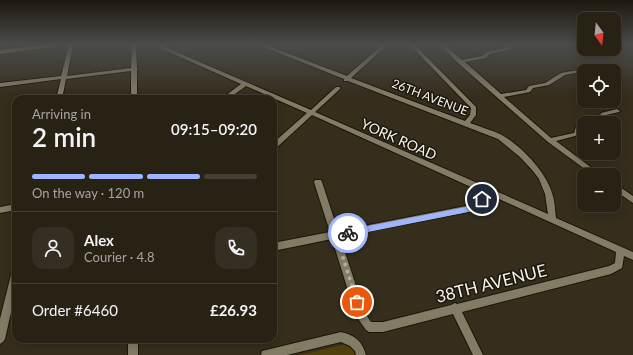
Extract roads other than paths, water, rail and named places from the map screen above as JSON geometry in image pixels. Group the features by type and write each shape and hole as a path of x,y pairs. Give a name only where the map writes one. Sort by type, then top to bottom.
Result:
{"street":[{"path":"60,95 67,62"},
{"path":"134,95 135,62"},
{"name":"YORK ROAD","path":"192,62 271,95"},
{"name":"26TH AVENUE","path":"301,62 346,80 467,123 500,137 516,149 529,162 542,180 549,193 552,220"},
{"path":"346,80 367,62"},
{"path":"428,62 474,108 473,115 467,123"},
{"path":"460,62 550,140 588,168"},
{"path":"0,85 135,70"},
{"path":"500,96 528,91 531,87 547,84 563,74 577,71"},
{"path":"230,95 245,84"},
{"path":"277,143 338,88"},
{"name":"YORK ROAD","path":"277,98 633,256"},
{"path":"602,116 603,114 617,111"},
{"path":"550,140 577,134"},
{"path":"318,182 336,235"},
{"path":"277,246 478,207 487,190"},
{"path":"621,191 633,199"},
{"path":"0,210 12,208"},
{"name":"38TH AVENUE","path":"336,235 361,316 369,327 383,327 611,270 619,266 620,250"},
{"path":"0,339 12,288"},
{"path":"455,308 478,355"},
{"path":"266,355 341,337 351,339 359,347 361,355"},
{"path":"133,343 133,355"}]}
